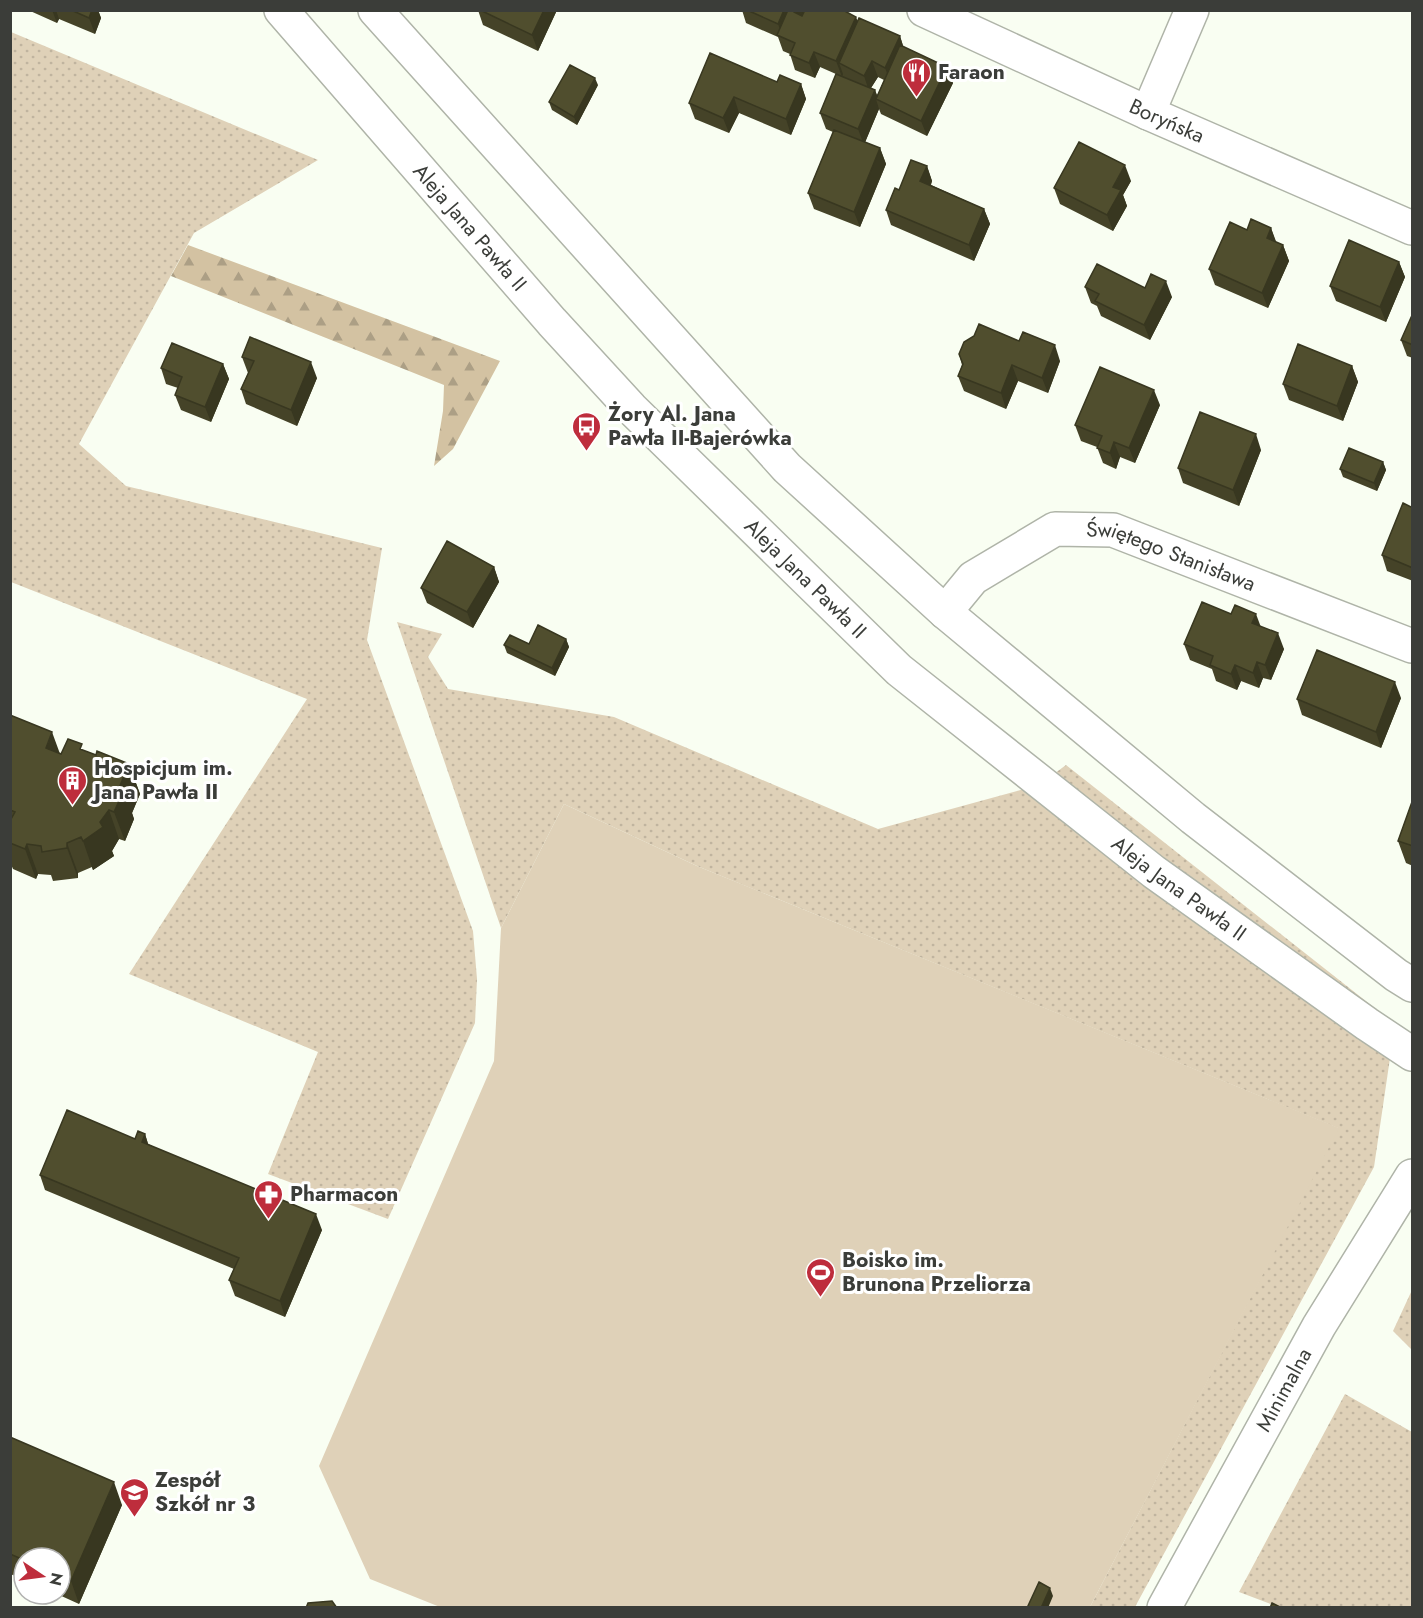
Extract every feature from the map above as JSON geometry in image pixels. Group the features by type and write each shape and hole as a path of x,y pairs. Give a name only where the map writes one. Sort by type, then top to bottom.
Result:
{"street":[{"name":"Aleja Jana Pawła II","path":"281,10 544,313 631,408 899,670 1154,873 1413,1054"},
{"path":"375,10 787,468 945,612 1193,818 1396,975 1413,985"},
{"name":"Boryńska","path":"924,10 1148,113 1413,228"},
{"path":"1148,113 1192,10"},
{"name":"Świętego Stanisława","path":"945,612 973,578 1055,529 1113,530 1413,646"},
{"name":"Minimalna","path":"1164,1608 1319,1326 1413,1176"}],"shaded area":[{"path":"11,32 318,160 194,233 79,444 126,486 382,548 367,640 473,931 477,979 475,1023 388,1219 268,1174 318,1052 129,974 307,699 11,582"},
{"path":"397,622 442,634 428,657 448,689 614,717 878,829 1039,785 1066,765 1395,1024 1374,1167 1135,1607 1090,1607 1338,1128 697,866 564,804 501,928"},
{"name":"Boisko im. Brunona Przeliorza","path":"564,804 697,866 1339,1128 1090,1607 440,1607 370,1579 319,1466 494,1061 501,928"},
{"path":"1412,1290 1412,1350 1393,1331"},
{"path":"1345,1394 1412,1432 1412,1607 1279,1607 1239,1592"}],"green space":[{"path":"188,245 500,361 453,449 434,466 443,411 444,385 171,276"}],"building":[{"path":"71,10 92,10 89,18"},
{"path":"480,10 544,10 532,35"},
{"path":"747,10 784,10 778,24"},
{"path":"788,10 794,10 802,16 805,10 843,10 856,17 836,61 814,52 809,63 790,55 795,43 777,35"},
{"path":"859,18 900,36 885,68 872,61 864,76 839,63"},
{"name":"Faraon","path":"900,45 947,67 921,121 876,99"},
{"path":"710,53 777,82 780,75 801,84 786,119 734,97 723,118 689,103"},
{"path":"570,65 595,78 574,117 549,102"},
{"path":"836,74 875,90 858,129 820,113"},
{"path":"834,130 880,148 854,212 808,193"},
{"path":"1079,142 1125,165 1113,187 1121,190 1107,215 1054,188"},
{"path":"911,160 927,166 920,181 984,209 969,245 886,210 895,188 899,190"},
{"path":"1251,219 1271,228 1267,238 1283,245 1262,293 1209,269 1230,222 1247,230"},
{"path":"1349,240 1399,262 1380,307 1330,286"},
{"path":"1097,264 1145,288 1151,274 1166,281 1144,325 1095,301 1099,294 1085,287"},
{"path":"1413,313 1413,345 1401,340"},
{"path":"979,324 1019,341 1023,332 1055,345 1042,378 1012,365 1001,393 958,376 963,364 959,354 964,342 974,336"},
{"path":"250,337 311,362 291,410 241,389 254,361 242,357"},
{"path":"172,343 223,364 205,407 175,395 182,377 161,368"},
{"path":"1298,344 1352,366 1337,406 1283,384"},
{"path":"1100,367 1154,390 1129,448 1114,442 1110,453 1097,448 1102,436 1075,425"},
{"path":"1200,412 1256,434 1233,490 1178,468"},
{"path":"1349,448 1383,462 1374,483 1340,469"},
{"path":"1403,503 1413,508 1413,568 1382,555"},
{"path":"447,541 494,567 467,612 421,588"},
{"path":"1202,602 1231,614 1235,605 1256,614 1252,623 1278,633 1265,665 1257,662 1253,673 1235,665 1231,674 1210,665 1213,656 1184,644"},
{"path":"538,625 566,639 552,668 504,645 510,635 529,644"},
{"path":"1317,650 1395,682 1376,732 1297,699"},
{"name":"Hospicjum im. Jana Pawła II","path":"10,715 52,732 46,748 61,754 68,739 82,744 80,749 96,755 97,751 129,764 119,788 124,790 114,812 109,810 100,822 103,827 83,841 81,837 67,843 67,848 42,852 41,846 27,844 25,849 10,843 10,821 15,812 10,810"},
{"path":"1413,799 1413,846 1398,841"},
{"path":"67,1110 135,1139 138,1131 145,1134 142,1142 316,1214 280,1301 229,1280 239,1258 40,1175"},
{"path":"10,1437 114,1482 72,1579 72,1546 12,1546 12,1555 10,1554"},
{"path":"1039,1582 1050,1588 1041,1608 1027,1608"},
{"path":"332,1601 337,1608 306,1608 308,1603"},
{"path":"1272,1603 1282,1608 1270,1608"}],"place":[{"name":"Faraon","path":"917,98"},
{"name":"Żory Al. Jana Pawła II-Bajerówka","path":"587,452"},
{"name":"Hospicjum im. Jana Pawła II","path":"73,806"},
{"name":"Pharmacon","path":"269,1220"},
{"name":"Boisko im. Brunona Przeliorza","path":"821,1298"},
{"name":"Zespół Szkół nr 3","path":"134,1518"}]}
